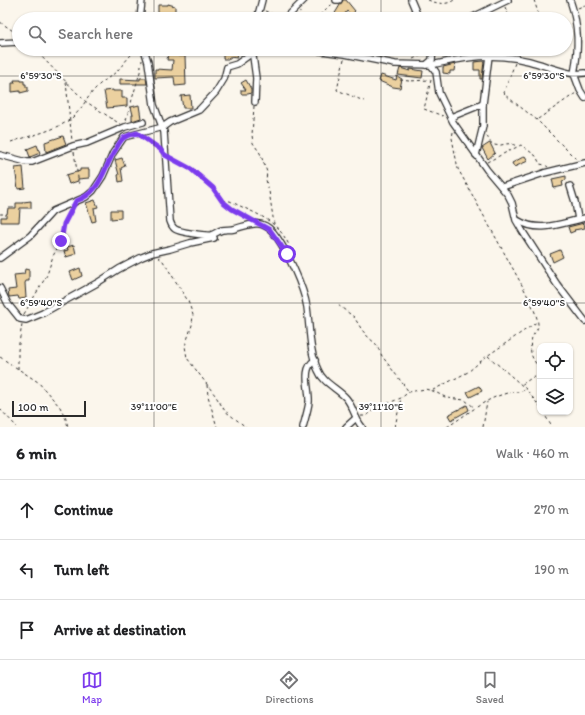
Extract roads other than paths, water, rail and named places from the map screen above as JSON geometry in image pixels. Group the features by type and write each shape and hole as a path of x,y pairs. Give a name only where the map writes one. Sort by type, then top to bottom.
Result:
{"street":[{"path":"141,12 142,0"},
{"path":"259,12 262,0"},
{"path":"292,12 304,0"},
{"path":"411,0 416,12"},
{"path":"570,0 574,10 576,23 578,56 574,74 580,90 585,98"},
{"path":"483,12 505,1"},
{"path":"0,43 12,42"},
{"path":"145,56 148,62 154,105 163,127 170,221 174,228 178,230 212,235 222,230 257,223 273,232 291,263 306,306 308,329 320,375 345,397 362,427"},
{"path":"0,258 30,236 53,211 86,197 93,191 103,176 109,161 124,137 163,127 170,122 199,110 216,92 224,79 227,67 237,64 246,56"},
{"path":"253,56 256,78 255,102"},
{"path":"355,56 395,64 429,65 464,58 489,56 516,58 574,74 585,73"},
{"path":"429,65 432,56"},
{"path":"476,155 482,126 489,56"},
{"path":"429,65 436,72 439,93 452,119 476,155 502,187 512,203 516,220 556,283 585,321"},
{"path":"452,119 483,104"},
{"path":"0,155 32,162 73,146 87,143 124,127 143,122"},
{"path":"502,187 550,172 583,164"},
{"path":"570,186 578,219"},
{"path":"516,220 524,224 542,228 552,227 585,218"},
{"path":"0,288 8,304 22,320 43,314 98,283 119,268 152,253 211,238 230,229"},
{"path":"303,427 309,401 308,367 310,363 315,360"},
{"path":"346,427 356,418"}]}
